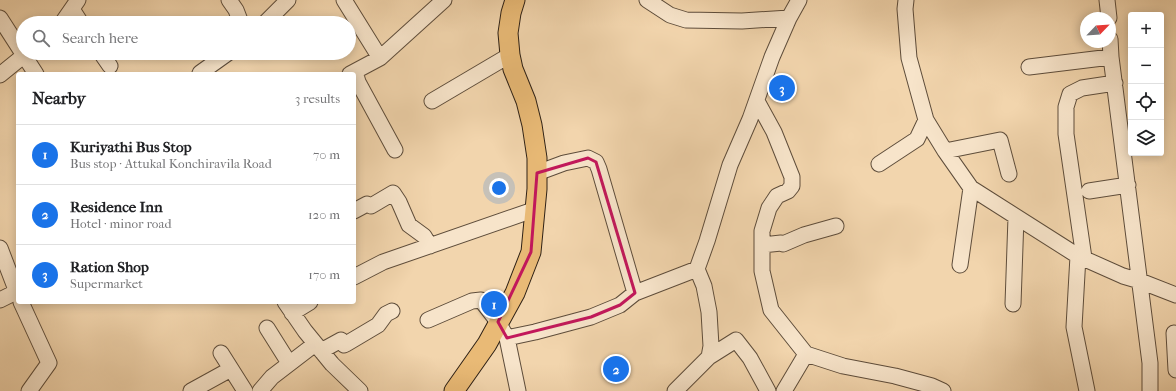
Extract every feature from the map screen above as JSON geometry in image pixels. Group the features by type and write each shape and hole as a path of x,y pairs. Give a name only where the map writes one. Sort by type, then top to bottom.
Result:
{"main road":[{"path":"454,391 487,344 503,330 515,293 531,252 536,209 537,158 532,125 526,101 513,69 510,55 508,33 511,13 515,0"}],"street":[{"path":"228,0 236,10 238,16"},
{"path":"272,16 288,0"},
{"path":"344,0 354,16"},
{"path":"354,72 380,58 444,0"},
{"path":"647,0 670,15 686,20 742,21 789,18"},
{"path":"709,357 709,312 704,286 697,268 707,241 730,165 757,101 772,57 789,18 799,0"},
{"path":"906,0 905,9 909,58 926,120 945,151 971,188 1081,257 1123,276 1176,295"},
{"path":"1107,0 1108,12"},
{"path":"67,16 75,4"},
{"path":"75,4 79,16"},
{"path":"0,18 16,41"},
{"path":"356,19 380,58"},
{"path":"1111,48 1150,363 1150,391"},
{"path":"432,101 510,55"},
{"path":"1029,68 1111,57"},
{"path":"0,75 18,60"},
{"path":"28,60 35,72"},
{"path":"106,60 110,66"},
{"path":"203,72 219,60"},
{"path":"356,79 395,150"},
{"path":"1088,391 1074,327 1081,257 1066,134 1066,107 1070,94 1082,88 1115,83"},
{"path":"757,101 774,132 792,177 792,186 788,191 777,196 769,208 762,231 762,272 770,310 806,354 843,366 895,376 932,386 942,391"},
{"path":"879,164 917,139 926,120"},
{"path":"945,151 1000,140 1009,174"},
{"path":"537,172 564,163 588,158 596,162 635,293"},
{"path":"1088,190 1128,185"},
{"path":"960,265 971,188"},
{"path":"356,210 367,204 371,206 393,194 409,225 424,236 430,246"},
{"path":"356,276 383,262 536,209"},
{"path":"1013,304 1016,217"},
{"path":"762,245 781,242 784,244 804,235 836,226"},
{"path":"7,253 16,288"},
{"path":"503,330 535,332 591,317 620,305 635,293 697,268"},
{"path":"0,300 16,296"},
{"path":"428,320 472,301 481,300 503,330 518,391"},
{"path":"22,304 49,363 29,391"},
{"path":"303,304 288,308 332,364 360,391"},
{"path":"260,391 272,377 289,364 318,347 341,340 344,345 346,344 378,325 386,314 392,310"},
{"path":"267,328 289,364"},
{"path":"1174,333 1176,370"},
{"path":"675,391 709,357 736,340 750,358 768,391"},
{"path":"220,353 245,391"},
{"path":"784,391 806,354"},
{"path":"191,391 231,369"}],"highlighted area":[{"path":"588,158 596,162 635,293 620,305 591,317 507,338 498,322 531,252 537,173"}],"place":[{"name":"Ration Shop","path":"782,88"},
{"name":"Kuriyathi Bus Stop","path":"494,304"},
{"name":"Residence Inn","path":"616,369"}]}
